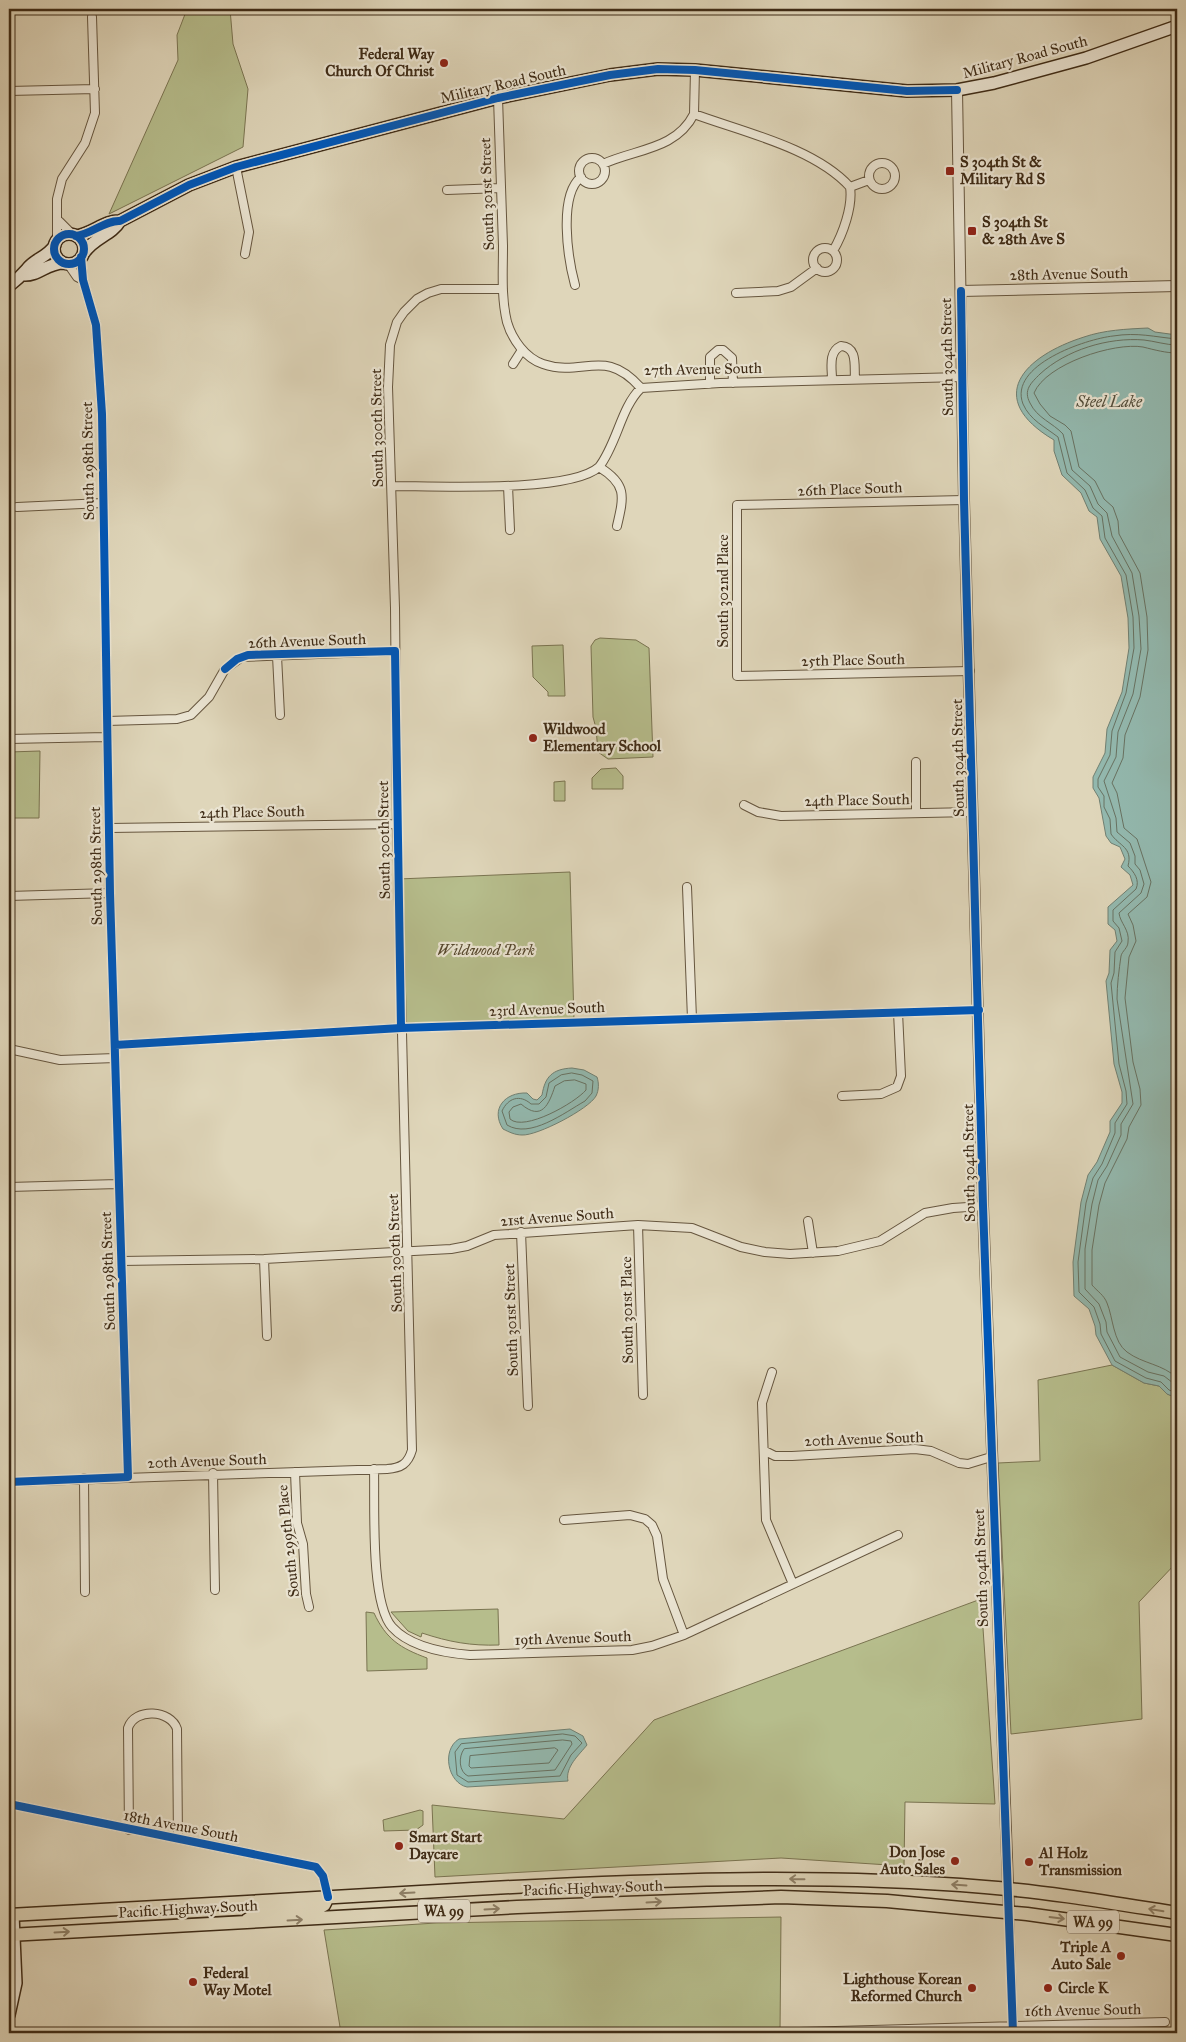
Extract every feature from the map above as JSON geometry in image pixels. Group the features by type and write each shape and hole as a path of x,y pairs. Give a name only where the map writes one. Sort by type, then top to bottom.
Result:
{"main road":[{"name":"Military Road South","path":"82,255 91,244 116,228 120,221 189,185 236,166 498,98 610,75 658,69 695,70 907,91 957,90 994,83 1086,58 1177,26"},
{"name":"Military Road South","path":"74,235 95,231 112,220 120,221"},
{"path":"9,286 24,275 27,269 49,254 62,236 74,235 83,243 82,255 73,264 48,265 31,276 24,275"},
{"path":"56,243 56,257 66,264"},
{"name":"Pacific Highway South","path":"11,1914 614,1882 761,1878 907,1882 1008,1890 1108,1902 1177,1913"},
{"name":"Pacific Highway South","path":"11,1935 517,1907 781,1897 887,1901 1009,1912 1177,1935"},
{"path":"243,1922 253,1915 273,1910 318,1908 324,1905 328,1898"},
{"path":"9,2015 16,1983 11,1935 11,1914"}],"street":[{"path":"56,243 57,199 62,179 85,143 94,122 95,89 92,17"},
{"path":"603,164 667,142 686,128 694,114 695,70"},
{"path":"9,91 95,89"},
{"name":"South 304th Street","path":"957,90 964,500 970,671 972,812 980,1010 983,1206 1013,2029"},
{"name":"South 301st Street","path":"498,98 503,289"},
{"path":"694,114 798,152 834,172 850,187 850,202 840,238 833,251"},
{"path":"575,285 568,253 567,212 570,193 581,177 581,165 587,159 596,159 603,164 604,172 598,182 587,183 581,177"},
{"path":"236,166 249,232 245,254"},
{"path":"850,187 870,180"},
{"path":"447,190 501,188"},
{"path":"58,220 74,235"},
{"path":"822,248 833,251 837,258 833,269 825,272 817,268 813,259 816,252 822,248"},
{"name":"South 298th Street","path":"82,255 83,280 93,312 98,344 103,503 110,893 128,1477"},
{"name":"South 298th Street","path":"66,264 77,277 83,280"},
{"path":"736,293 778,291 791,287 817,268"},
{"name":"28th Avenue South","path":"961,291 1177,286"},
{"name":"South 300th Street","path":"406,1464 412,1450 409,1251 396,824 392,486 388,387 390,344 397,322 417,299 441,289 503,289"},
{"name":"27th Avenue South","path":"503,289 508,323 522,350 534,361 558,368 608,365 621,369 641,388 733,382 962,377"},
{"path":"832,380 832,356 834,350 841,346 849,348 854,354 855,379"},
{"path":"513,364 522,350"},
{"path":"710,384 710,357 718,350 729,353 732,358 733,382"},
{"path":"392,486 508,486 574,480 585,476 599,467 613,443 633,397 641,388"},
{"path":"599,467 609,473 619,484 622,503 617,526"},
{"path":"508,486 510,530"},
{"name":"26th Place South","path":"737,505 964,500"},
{"path":"17,507 103,503"},
{"name":"South 302nd Place","path":"737,505 737,676"},
{"name":"26th Avenue South","path":"107,721 164,720 191,715 209,697 225,669 242,657 394,651"},
{"path":"276,656 280,715"},
{"name":"25th Place South","path":"737,676 970,671"},
{"path":"9,739 107,738"},
{"path":"916,762 916,813"},
{"name":"24th Place South","path":"744,805 758,812 776,815 972,812"},
{"name":"24th Place South","path":"109,828 396,824"},
{"path":"687,887 692,1019"},
{"path":"9,896 110,893"},
{"name":"23rd Avenue South","path":"115,1045 401,1028 980,1010"},
{"path":"842,1096 881,1094 897,1087 901,1076 898,1012"},
{"path":"9,1048 60,1060 115,1058"},
{"path":"9,1187 118,1184"},
{"name":"21st Avenue South","path":"121,1261 264,1259 409,1251 466,1246 494,1234 638,1225 692,1228 741,1247 765,1252 813,1253 869,1245 888,1237 912,1219 925,1213 953,1208 983,1206"},
{"path":"808,1221 813,1253"},
{"name":"South 301st Place","path":"638,1225 643,1395"},
{"name":"South 301st Street","path":"521,1232 528,1406"},
{"path":"264,1259 267,1336"},
{"path":"772,1372 762,1403 766,1520 793,1584"},
{"name":"20th Avenue South","path":"765,1451 776,1456 792,1456 915,1449 931,1450 959,1463 968,1464 991,1458"},
{"name":"20th Avenue South","path":"9,1482 213,1473 374,1470 398,1468 406,1464"},
{"name":"19th Avenue South","path":"374,1470 378,1593 387,1620 402,1636 447,1653 470,1656 632,1650 652,1646 684,1635 898,1535"},
{"name":"South 299th Place","path":"295,1472 297,1523 303,1544 306,1594 309,1607"},
{"path":"213,1473 215,1590"},
{"path":"84,1478 85,1592"},
{"path":"564,1520 630,1515 645,1519 652,1525 657,1536 662,1579 684,1635"},
{"path":"129,1830 128,1728 134,1718 139,1716 164,1715 175,1722 177,1729 178,1839"},
{"name":"18th Avenue South","path":"9,1804 316,1867 323,1876 328,1898"},
{"name":"16th Avenue South","path":"762,2033 1013,2029 1165,2022"}],"green space":[{"path":"187,9 230,9 233,44 248,89 243,147 109,214 178,60 177,35"},
{"path":"600,638 636,640 649,648 653,757 608,759 598,752 593,717 591,646 595,640"},
{"path":"563,645 565,696 548,696 548,692 533,677 532,646"},
{"path":"40,751 39,818 9,818 9,752"},
{"path":"616,768 623,776 623,789 592,789 592,778 601,769"},
{"path":"565,781 565,801 554,801 554,782"},
{"name":"Wildwood Park","path":"570,872 574,1021 401,1028 398,879"},
{"path":"1112,1365 1144,1383 1159,1386 1167,1394 1177,1398 1177,1562 1139,1602 1142,1719 1011,1734 998,1463 1040,1461 1038,1380"},
{"path":"981,1599 995,1804 905,1802 904,1866 781,1858 435,1877 432,1805 564,1819 654,1720"},
{"path":"498,1609 499,1645 460,1643 422,1633 421,1637 408,1631 391,1612"},
{"path":"366,1612 374,1613 384,1630 395,1642 427,1658 427,1669 367,1671"},
{"path":"420,1810 423,1811 423,1825 416,1830 384,1831 383,1820"},
{"path":"781,1917 780,2032 762,2033 341,2033 324,1930 436,1923"}],"water":[{"name":"Steel Lake","path":"1148,328 1155,332 1177,335 1177,1398 1167,1394 1159,1386 1144,1383 1112,1365 1096,1335 1089,1309 1074,1296 1073,1262 1081,1202 1088,1175 1097,1162 1110,1132 1110,1121 1122,1103 1122,1092 1114,1064 1106,981 1109,973 1110,950 1117,941 1115,930 1108,924 1108,907 1133,885 1130,875 1121,867 1125,859 1120,847 1111,843 1106,836 1099,798 1093,788 1093,777 1105,753 1107,729 1122,692 1129,648 1128,618 1121,576 1100,539 1097,517 1089,511 1081,493 1062,475 1054,451 1054,440 1032,424 1020,409 1016,394 1020,380 1029,367 1044,355 1063,345 1099,333"},
{"path":"572,1068 584,1070 597,1077 598,1091 596,1096 584,1108 550,1127 529,1134 519,1135 503,1129 498,1115 502,1103 506,1099 519,1093 527,1093 537,1100 542,1095 545,1083 551,1075 559,1070"},
{"path":"570,1729 583,1736 587,1745 571,1766 568,1781 467,1787 460,1784 451,1773 449,1766 450,1751 453,1744 459,1739"}],"cycle path":[{"path":"76,236 88,233 114,221 120,221 189,185 236,167 498,98 610,75 658,69 695,70 907,91 957,90"},
{"path":"69,234 80,238 84,249 80,260 69,264 58,260 54,249 58,238 69,234"},
{"path":"9,1482 128,1477 110,893 102,414 96,325 83,280 81,257"},
{"path":"961,291 964,500 983,1206 1013,2033"},
{"path":"225,669 237,659 248,655 395,651 401,1028"},
{"path":"115,1045 401,1028 979,1010"},
{"path":"9,1804 316,1867 323,1876 328,1897"}],"place":[{"name":"Federal Way Church Of Christ","path":"444,63"},
{"name":"S 304th St & Military Rd S","path":"950,171"},
{"name":"S 304th St & 28th Ave S","path":"972,231"},
{"name":"Wildwood Elementary School","path":"533,738"},
{"name":"Smart Start Daycare","path":"399,1846"},
{"name":"Don Jose Auto Sales","path":"955,1861"},
{"name":"Al Holz Transmission","path":"1029,1862"},
{"name":"Triple A Auto Sale","path":"1121,1956"},
{"name":"Federal Way Motel","path":"193,1982"},
{"name":"Lighthouse Korean Reformed Church","path":"972,1988"},
{"name":"Circle K","path":"1048,1988"}]}
